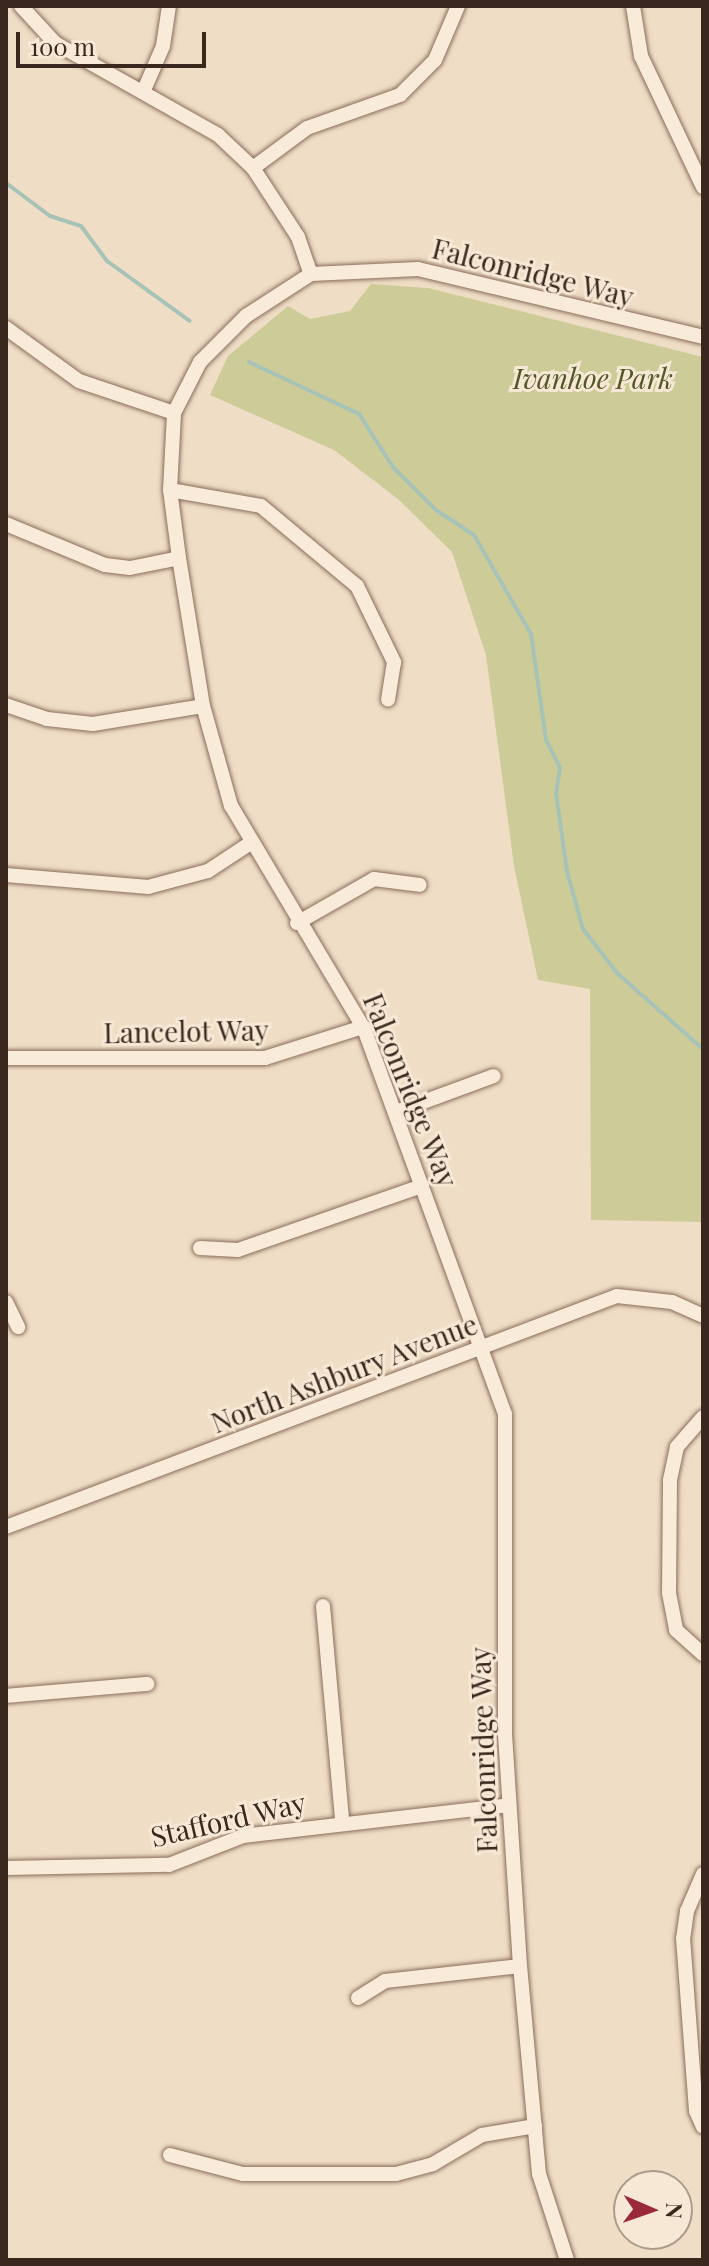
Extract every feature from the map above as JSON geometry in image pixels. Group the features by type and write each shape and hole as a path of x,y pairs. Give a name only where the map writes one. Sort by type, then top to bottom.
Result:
{"street":[{"path":"21,6 55,43 144,90 218,135 253,168 298,237 311,274"},
{"path":"144,90 163,46 169,6"},
{"path":"253,168 307,128 400,95 435,60 458,6"},
{"path":"633,6 641,56 703,187"},
{"name":"Falconridge Way","path":"567,2260 539,2174 520,1966 509,1805 506,1427 484,1347 363,1027 297,923 231,806 203,706 179,558 170,490 174,413 200,362 246,316 311,274 418,269 703,337"},
{"path":"6,328 79,381 174,413"},
{"path":"170,490 261,506 357,586 394,662 388,700"},
{"path":"6,524 105,565 130,568 179,558"},
{"path":"6,705 47,719 93,724 203,706"},
{"path":"6,875 148,887 208,871 252,842"},
{"path":"297,923 374,879 420,885"},
{"name":"Lancelot Way","path":"6,1058 265,1058 363,1027"},
{"path":"396,1112 494,1076"},
{"path":"200,1248 238,1250 422,1186"},
{"name":"North Ashbury Avenue","path":"6,1527 617,1296 672,1302 703,1316"},
{"path":"6,1302 18,1327"},
{"path":"703,1417 677,1447 670,1481 669,1593 676,1630 703,1654"},
{"path":"323,1606 342,1820"},
{"path":"6,1696 147,1684"},
{"name":"Stafford Way","path":"6,1868 169,1865 243,1836 342,1820 509,1805"},
{"path":"703,1874 687,1911 683,1938 696,2111 703,2127"},
{"path":"358,1998 385,1981 520,1966"},
{"path":"170,2155 243,2174 396,2174 433,2164 482,2135 535,2126"}],"green space":[{"name":"Ivanhoe Park","path":"371,284 428,288 703,357 703,1222 591,1220 590,989 538,980 514,866 486,655 452,552 398,499 334,450 210,395 228,356 288,306 310,319 350,311"}],"waterway":[{"path":"6,183 50,216 81,226 107,261 190,321"},
{"path":"249,362 359,414 393,467 436,510 474,535 531,634 546,740 560,768 556,793 567,871 583,929 617,973 703,1049"}]}
